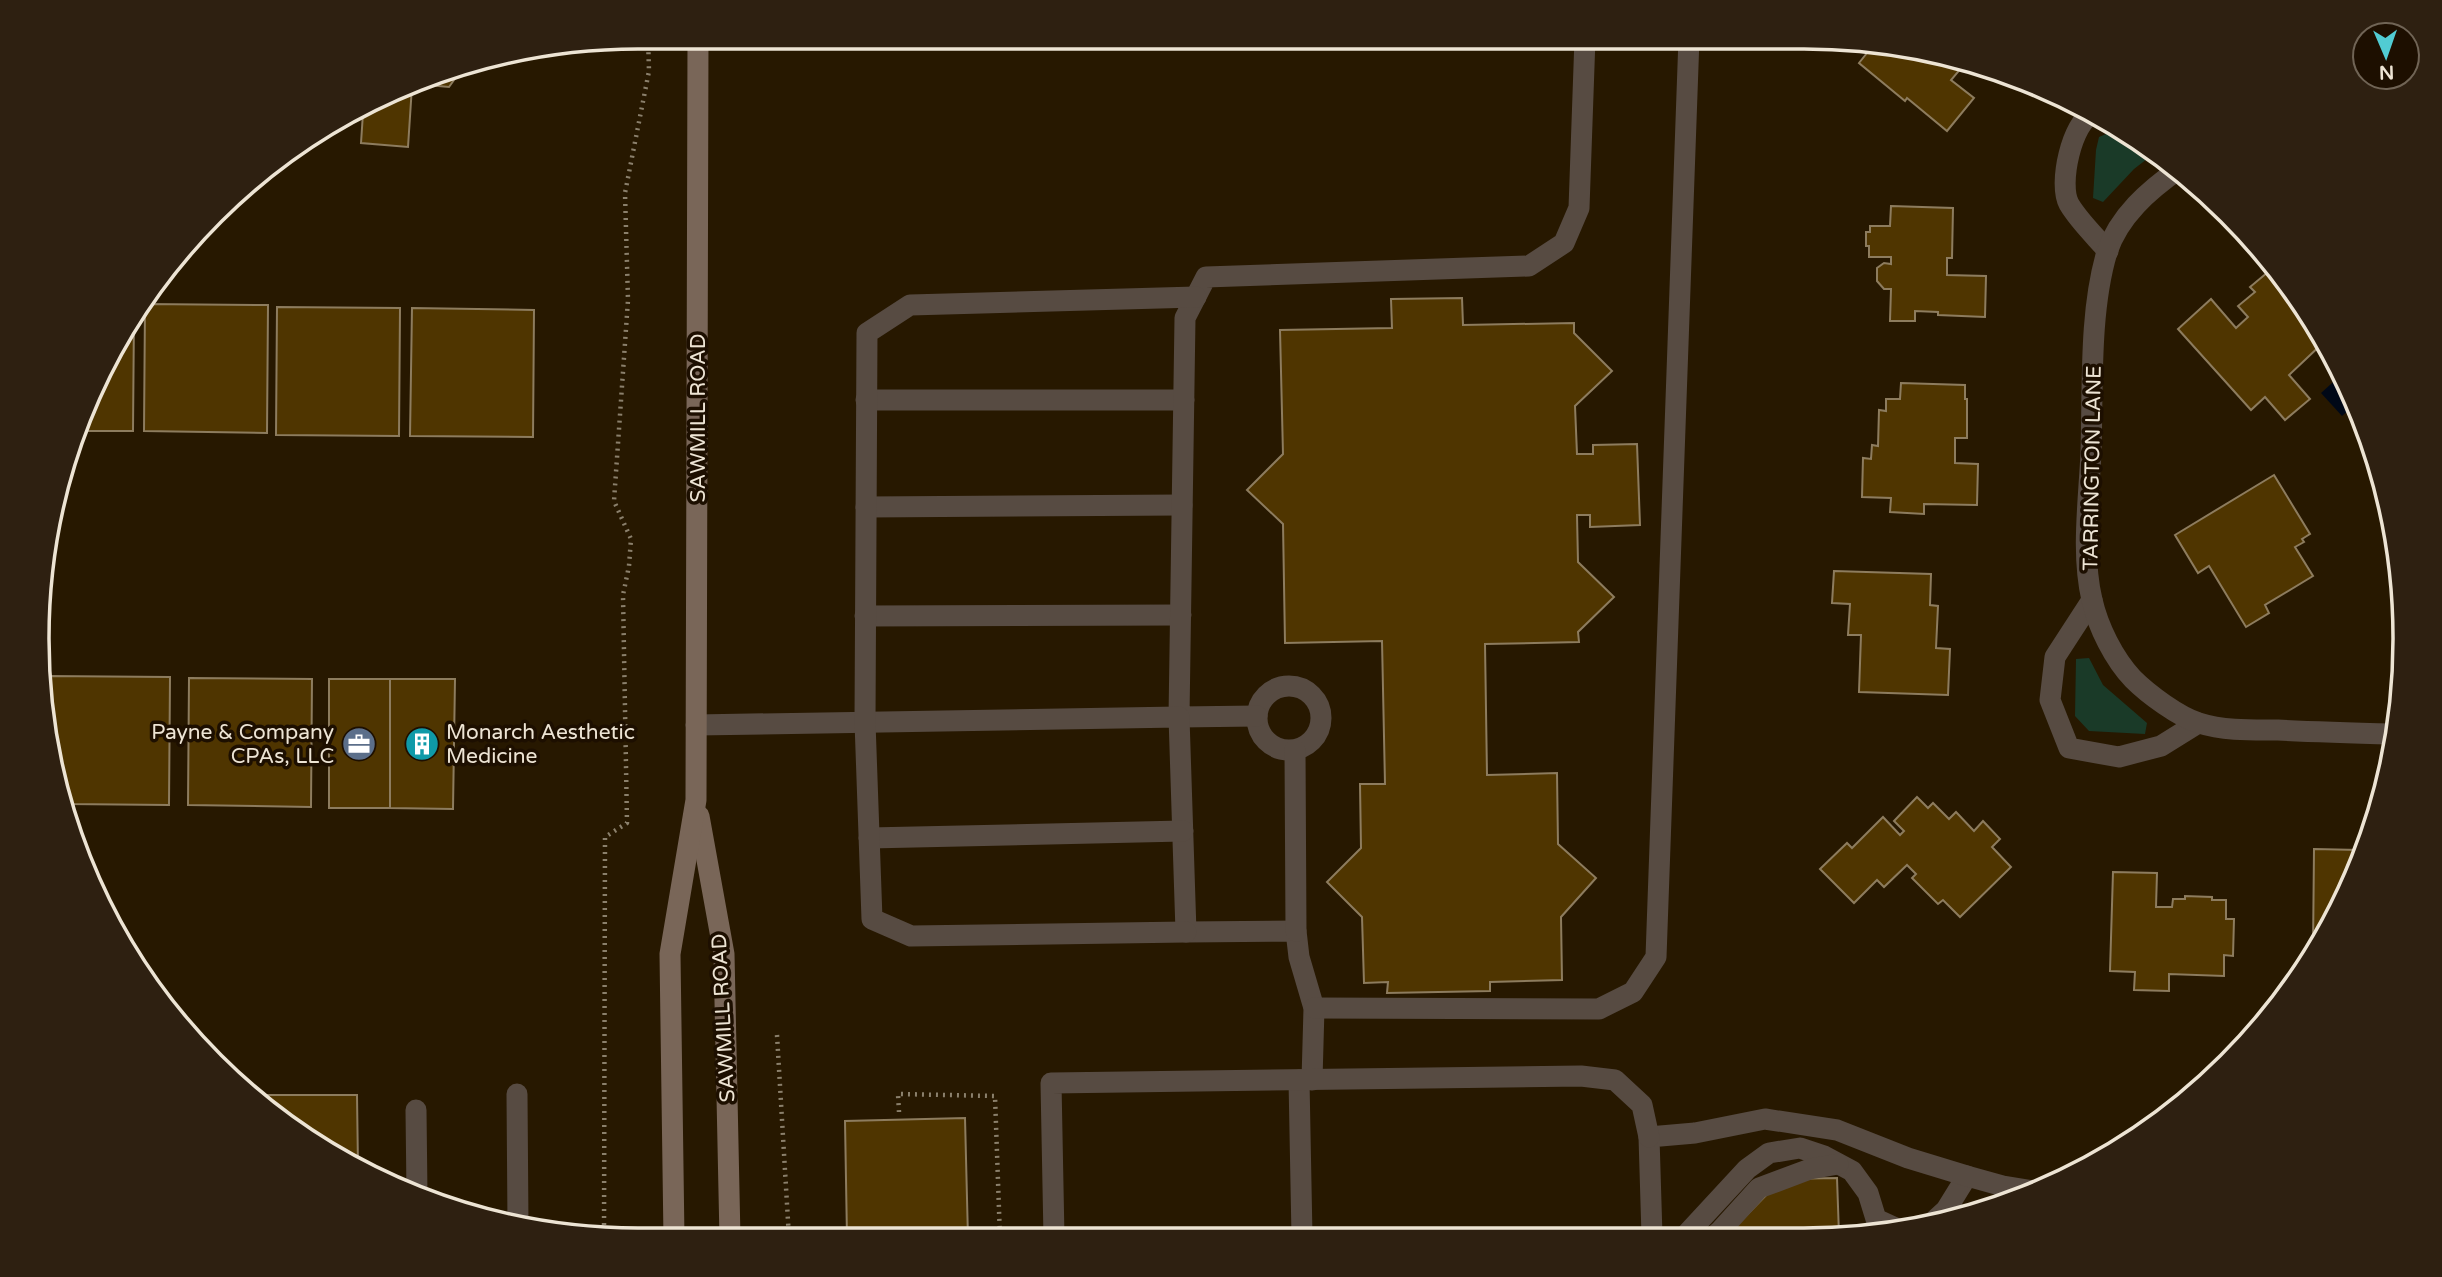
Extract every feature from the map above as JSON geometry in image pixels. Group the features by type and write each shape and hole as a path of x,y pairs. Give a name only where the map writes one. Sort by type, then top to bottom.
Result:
{"main road":[{"name":"SAWMILL ROAD","path":"674,1228 670,954 696,800 698,49"},
{"name":"SAWMILL ROAD","path":"696,800 724,954 730,1228"}],"street":[{"path":"1186,932 1179,717 1185,318 1206,278 1529,266 1564,243 1580,208 1585,49"},
{"path":"1314,1008 1599,1009 1633,992 1656,957 1689,49"},
{"path":"2084,121 2077,130 2065,176 2067,202 2108,251"},
{"name":"TARRINGTON LANE","path":"2169,176 2152,188 2122,221 2108,251 2096,306 2087,545 2092,600 2104,634 2134,679 2164,703 2198,723 2253,730 2385,734"},
{"path":"1196,297 910,305 867,333 865,722 872,919 911,936 1297,931"},
{"path":"866,400 1184,400"},
{"path":"866,507 1182,505"},
{"path":"2092,600 2055,657 2050,700 2069,748 2119,757 2161,746 2198,723"},
{"path":"865,615 1181,615"},
{"path":"1287,686 1298,687 1308,692 1320,709 1319,730 1313,739 1295,750 1284,750 1265,741 1259,732 1257,716 1261,702 1268,693 1287,686"},
{"path":"696,725 1257,716"},
{"path":"1295,750 1297,931 1299,957 1314,1008 1306,1080 1302,1228"},
{"path":"869,838 1183,831"},
{"path":"1054,1228 1051,1083 1580,1076 1615,1080 1643,1105 1649,1137 1651,1228"},
{"path":"517,1094 518,1216"},
{"path":"416,1110 417,1185"},
{"path":"1649,1137 1695,1133 1765,1119 1837,1130 1908,1158 2016,1188"},
{"path":"1692,1228 1747,1169 1769,1153 1800,1148 1824,1156 1852,1171 1868,1193 1876,1219 1884,1222"},
{"path":"1723,1228 1759,1188 1810,1169 1838,1164"},
{"path":"1944,1211 1967,1176"}],"path":[{"path":"604,1227 605,837 627,822 623,595 631,539 614,501 628,300 625,193 649,71 648,49"},
{"path":"777,1035 788,1228"},
{"path":"899,1112 898,1094 995,1096 1000,1228"}],"green space":[{"path":"2107,134 2146,159 2103,202 2093,198 2099,137"},
{"path":"2089,658 2103,685 2147,723 2145,734 2089,731 2075,716 2076,659"}],"water":[{"path":"2334,382 2347,412 2342,416 2321,393"}],"building":[{"path":"1867,53 1919,60 1959,70 1951,80 1974,98 1947,131 1859,63"},
{"path":"455,78 449,87 434,86"},
{"path":"411,95 408,147 361,143 363,118"},
{"path":"1891,206 1953,208 1952,258 1947,258 1947,275 1986,276 1985,317 1915,311 1915,321 1890,321 1891,289 1884,289 1877,281 1877,268 1884,263 1891,264 1891,257 1869,257 1866,232 1870,232 1870,226 1890,226"},
{"path":"2266,274 2294,311 2317,349 2289,375 2310,399 2285,420 2265,397 2251,410 2178,329 2211,299 2236,328 2248,317 2238,306 2255,292 2250,287"},
{"path":"1462,298 1463,325 1574,323 1574,333 1612,371 1575,406 1577,454 1593,454 1593,445 1637,444 1640,525 1590,527 1590,515 1577,515 1578,562 1614,597 1578,632 1579,642 1485,644 1487,775 1557,773 1558,844 1596,878 1561,917 1562,980 1490,982 1490,991 1387,993 1388,982 1364,983 1362,917 1327,882 1361,848 1360,784 1385,784 1382,641 1285,643 1283,524 1247,490 1283,454 1280,330 1392,328 1391,299"},
{"path":"153,304 268,305 267,433 144,431 145,316"},
{"path":"277,307 400,308 399,436 276,435"},
{"path":"412,308 534,310 533,437 410,436"},
{"path":"134,334 133,431 87,431 110,378"},
{"path":"1901,383 1965,385 1967,438 1955,438 1955,463 1978,464 1977,505 1924,504 1924,514 1890,512 1891,498 1862,497 1863,458 1871,459 1872,445 1878,446 1879,410 1886,411 1886,399 1900,399"},
{"path":"2274,475 2310,534 2302,539 2304,542 2295,547 2313,576 2265,605 2269,613 2246,627 2209,566 2198,573 2175,535"},
{"path":"1834,571 1931,574 1930,605 1938,606 1936,648 1950,649 1948,695 1859,692 1861,635 1848,635 1850,604 1832,603"},
{"path":"50,676 170,677 169,805 73,804 60,754"},
{"path":"189,678 312,679 311,807 188,805"},
{"name":"Payne & Company CPAs, LLC","path":"329,679 390,679 390,808 329,808"},
{"name":"Monarch Aesthetic Medicine","path":"390,679 455,679 453,809 390,808"},
{"path":"1917,797 1928,808 1933,803 1949,819 1956,812 1974,831 1983,821 2000,839 1992,847 2011,867 1960,917 1943,900 1938,904 1912,878 1916,874 1907,865 1884,887 1877,880 1854,903 1820,869 1847,843 1852,848 1883,817 1900,835 1904,831 1894,821"},
{"path":"2314,849 2353,850 2332,899 2313,934"},
{"path":"2113,872 2157,873 2156,907 2172,907 2173,899 2185,899 2185,896 2226,900 2226,919 2234,919 2233,956 2224,955 2224,976 2169,974 2169,991 2134,990 2135,972 2110,971"},
{"path":"266,1095 357,1095 358,1156 311,1129"},
{"path":"965,1118 968,1228 847,1228 845,1121"},
{"path":"1837,1178 1839,1227 1734,1228 1782,1179"}],"place":[{"name":"Payne & Company CPAs, LLC","path":"359,744"},
{"name":"Monarch Aesthetic Medicine","path":"422,744"}]}
